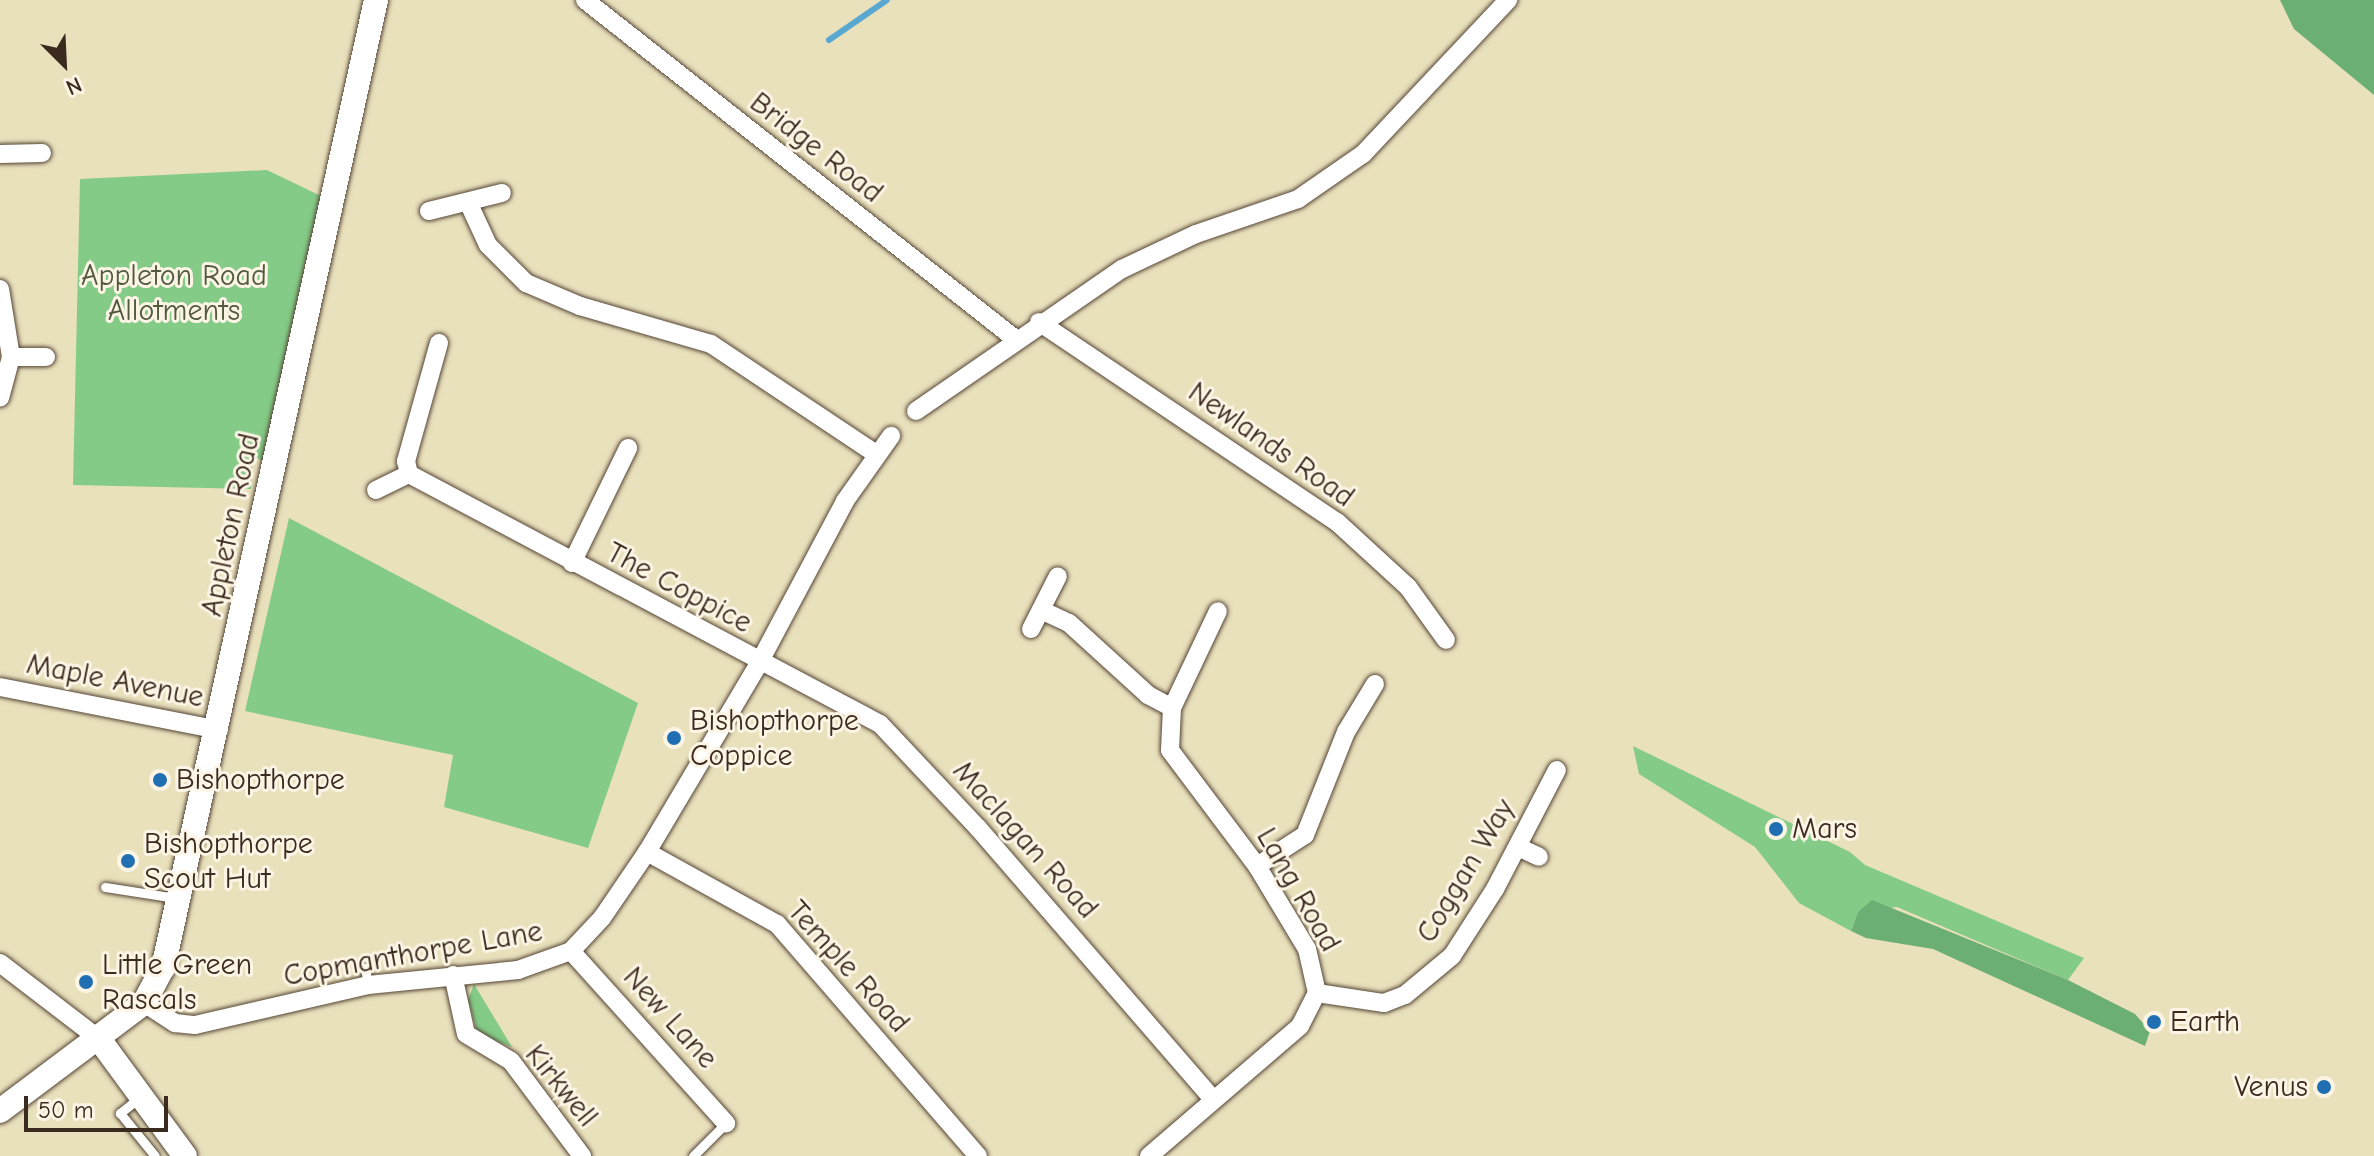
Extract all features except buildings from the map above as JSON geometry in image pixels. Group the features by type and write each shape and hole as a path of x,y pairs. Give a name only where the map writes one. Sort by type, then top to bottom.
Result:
{"street":[{"name":"Appleton Road","path":"0,1111 144,1003 163,968 219,730 376,0"},
{"name":"Bridge Road","path":"585,0 1014,338"},
{"path":"916,411 1014,338 1122,269 1196,234 1298,199 1363,154 1508,0"},
{"path":"0,154 42,153"},
{"path":"429,211 502,193"},
{"path":"468,202 488,245 526,283 580,306 711,344 876,454"},
{"path":"0,289 11,357 0,398"},
{"name":"Newlands Road","path":"1039,322 1337,522 1408,587 1446,640"},
{"path":"376,490 409,474 406,461 439,343"},
{"path":"11,357 46,357"},
{"name":"Copmanthorpe Lane","path":"144,1003 175,1023 195,1025 367,977 518,970 571,951 602,918 647,852 759,663 845,501 891,436"},
{"name":"The Coppice","path":"572,563 628,448"},
{"name":"The Coppice","path":"409,474 759,663"},
{"path":"1031,629 1058,576"},
{"path":"1041,610 1069,623 1148,695 1172,708"},
{"name":"Lang Road","path":"1149,1156 1300,1026 1317,993 1307,949 1257,866 1180,770 1168,731 1172,708 1218,611"},
{"name":"Maclagan Road","path":"759,663 895,737 1213,1099"},
{"path":"1257,866 1305,835 1346,732 1375,684"},
{"name":"Maple Avenue","path":"0,687 219,730"},
{"name":"Coggan Way","path":"1317,993 1384,1003 1430,977 1452,956 1518,847 1557,770"},
{"path":"1518,847 1539,857"},
{"name":"Temple Road","path":"647,852 777,924 978,1156"},
{"name":"New Lane","path":"571,951 726,1123"},
{"path":"0,963 99,1039 143,1094 185,1156"},
{"name":"Kirkwell","path":"453,975 466,1034 511,1061 582,1156"}],"lane":[{"path":"105,887 179,898"},
{"path":"143,1094 120,1113 155,1156"},
{"path":"693,1156 726,1123"}],"green space":[{"path":"2280,0 2374,0 2374,95 2294,29"},
{"name":"Appleton Road Allotments","path":"267,170 323,197 268,465 253,455 251,489 73,485 80,179"},
{"path":"289,518 638,703 588,848 444,807 453,755 245,711"},
{"path":"1633,746 1850,852 1865,865 2084,958 2068,980 1897,907 1858,912 1851,931 1799,903 1755,847 1639,774"},
{"path":"1872,900 2068,980 2135,1014 2150,1031 2145,1046 1933,949 1866,938 1851,931 1858,912"},
{"path":"474,984 512,1047 478,1034 468,1000"}],"waterway":[{"path":"829,40 887,0"}],"place":[{"name":"Bishopthorpe Coppice","path":"674,738"},
{"name":"Bishopthorpe","path":"160,780"},
{"name":"Mars","path":"1776,829"},
{"name":"Bishopthorpe Scout Hut","path":"128,861"},
{"name":"Little Green Rascals","path":"86,982"},
{"name":"Earth","path":"2154,1022"},
{"name":"Venus","path":"2324,1087"}]}
